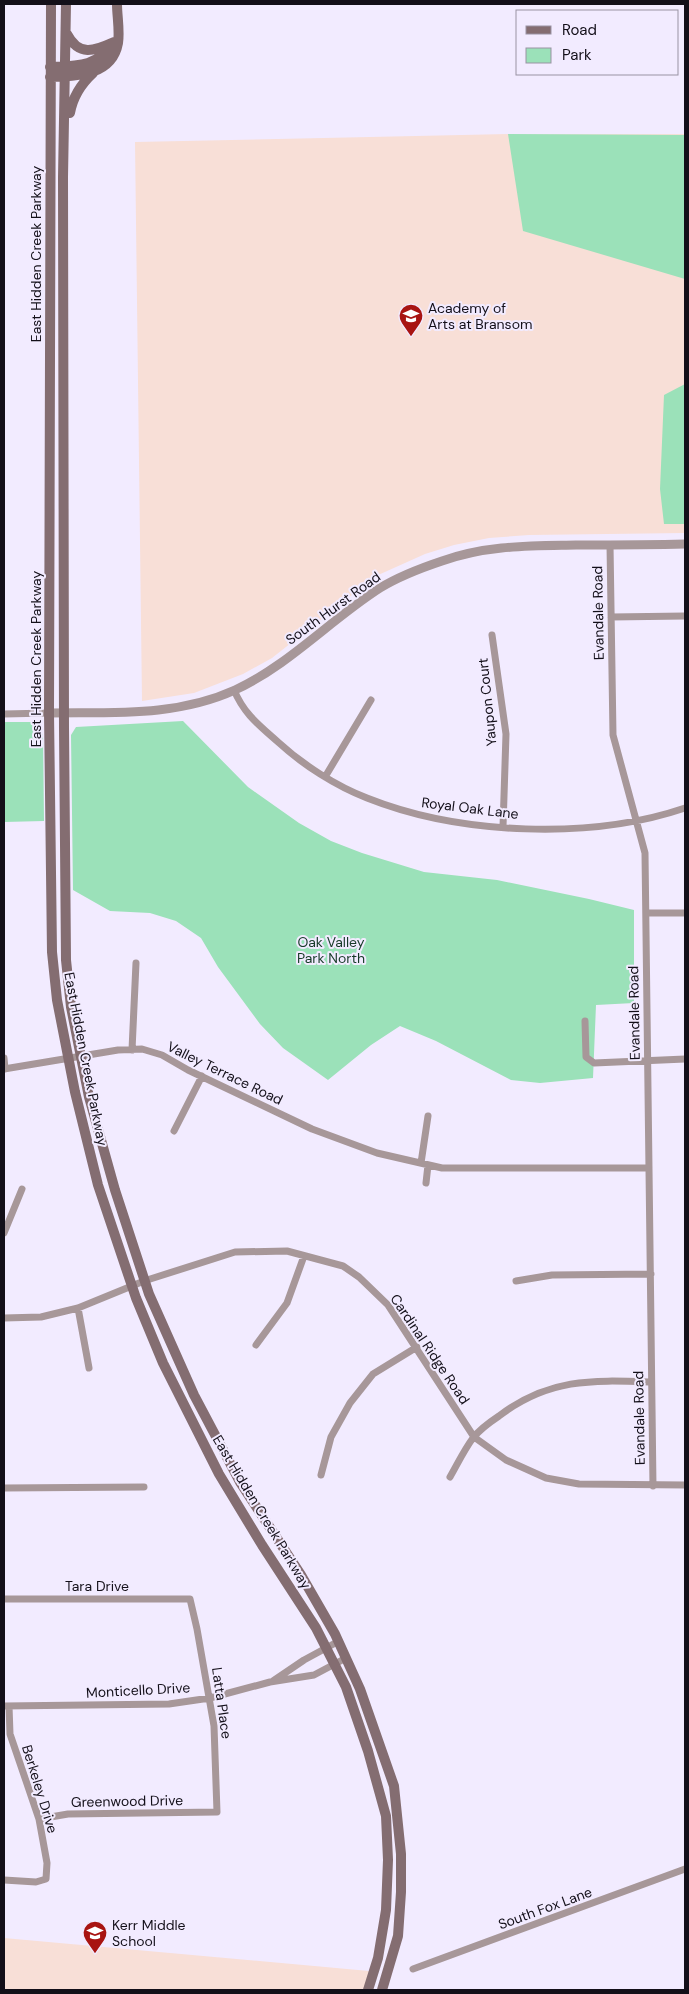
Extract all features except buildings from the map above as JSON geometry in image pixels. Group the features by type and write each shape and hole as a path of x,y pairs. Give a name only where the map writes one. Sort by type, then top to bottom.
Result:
{"main road":[{"path":"63,178 68,166 72,100 79,88 93,73 111,60 117,46 117,4"},
{"name":"East Hidden Creek Parkway","path":"51,6 49,713 52,952 57,1000 98,1185 136,1298 163,1363 219,1474 316,1628 335,1665 346,1687 368,1750 386,1816 388,1860 386,1910 378,1958 368,1990"},
{"name":"East Hidden Creek Parkway","path":"66,7 63,178 64,712 66,960 71,1007 89,1097 112,1180 144,1281 194,1395 240,1482 301,1575 339,1642 360,1689 394,1786 401,1854 398,1936 382,1990"},
{"path":"67,32 77,48 84,50 92,50 117,40"},
{"path":"50,72 66,71 96,60 117,40"},
{"path":"66,71 80,76 93,73"}],"street":[{"name":"South Hurst Road","path":"4,714 163,711 203,702 234,690 259,677 291,656 382,587 441,561 471,552 505,546 685,544"},
{"name":"Evandale Road","path":"610,545 613,735 645,854 653,1486"},
{"path":"611,617 685,616"},
{"name":"Yaupon Court","path":"492,635 506,734 503,827"},
{"name":"Royal Oak Lane","path":"234,690 246,713 288,752 325,777 366,798 415,814 503,827 576,829 637,821 685,808"},
{"path":"325,777 371,700"},
{"path":"646,914 685,913"},
{"path":"132,1050 136,964"},
{"path":"585,1021 586,1057 594,1063 685,1059"},
{"name":"Valley Terrace Road","path":"5,1069 118,1050 142,1049 162,1055 312,1129 377,1153 442,1168 649,1168"},
{"path":"4,1058 5,1069"},
{"path":"174,1131 202,1076"},
{"path":"426,1183 425,1164 428,1116"},
{"path":"4,1233 22,1189"},
{"name":"Cardinal Ridge Road","path":"4,1318 40,1318 78,1308 132,1285 235,1252 287,1251 343,1266 388,1305 474,1437 506,1460 546,1478 578,1484 685,1485"},
{"path":"256,1345 287,1303 304,1256"},
{"path":"516,1281 552,1275 651,1274"},
{"path":"78,1308 89,1368"},
{"path":"322,1475 331,1437 350,1403 373,1374 417,1347"},
{"path":"450,1477 474,1437 507,1410 528,1398 550,1389 594,1380 651,1382"},
{"path":"4,1488 144,1487"},
{"name":"Tara Drive","path":"4,1599 190,1599"},
{"name":"Latta Place","path":"190,1599 214,1726 217,1812"},
{"name":"Monticello Drive","path":"270,1682 339,1642"},
{"name":"Monticello Drive","path":"6,1706 169,1704 210,1698 270,1682 314,1675 346,1658"},
{"name":"Berkeley Drive","path":"4,1880 36,1882 46,1879 47,1863 39,1819 10,1734 6,1706"},
{"name":"Greenwood Drive","path":"39,1819 68,1814 217,1812"},
{"name":"South Fox Lane","path":"413,1969 685,1869"}],"shaded area":[{"name":"Academy of Arts at Bransom","path":"508,134 685,134 685,533 529,535 489,538 454,545 425,554 376,576 272,658 243,674 194,693 142,701 135,142"},
{"name":"Kerr Middle School","path":"4,1938 369,1971 364,1990 4,1990"}],"green space":[{"path":"508,134 685,135 685,279 523,231"},
{"path":"685,384 685,524 664,524 660,489 664,395"},
{"name":"Oak Valley Park North","path":"183,721 248,787 299,823 331,841 362,853 424,872 497,880 634,910 634,1003 596,1005 593,1078 540,1083 511,1080 436,1041 400,1026 371,1045 328,1080 283,1048 260,1024 218,967 201,938 176,921 150,913 110,911 73,890 71,735 76,727"},
{"path":"4,722 32,722 43,733 44,821 4,822"}],"place":[{"name":"Academy of Arts at Bransom","path":"411,337"},
{"name":"Kerr Middle School","path":"95,1954"}]}
